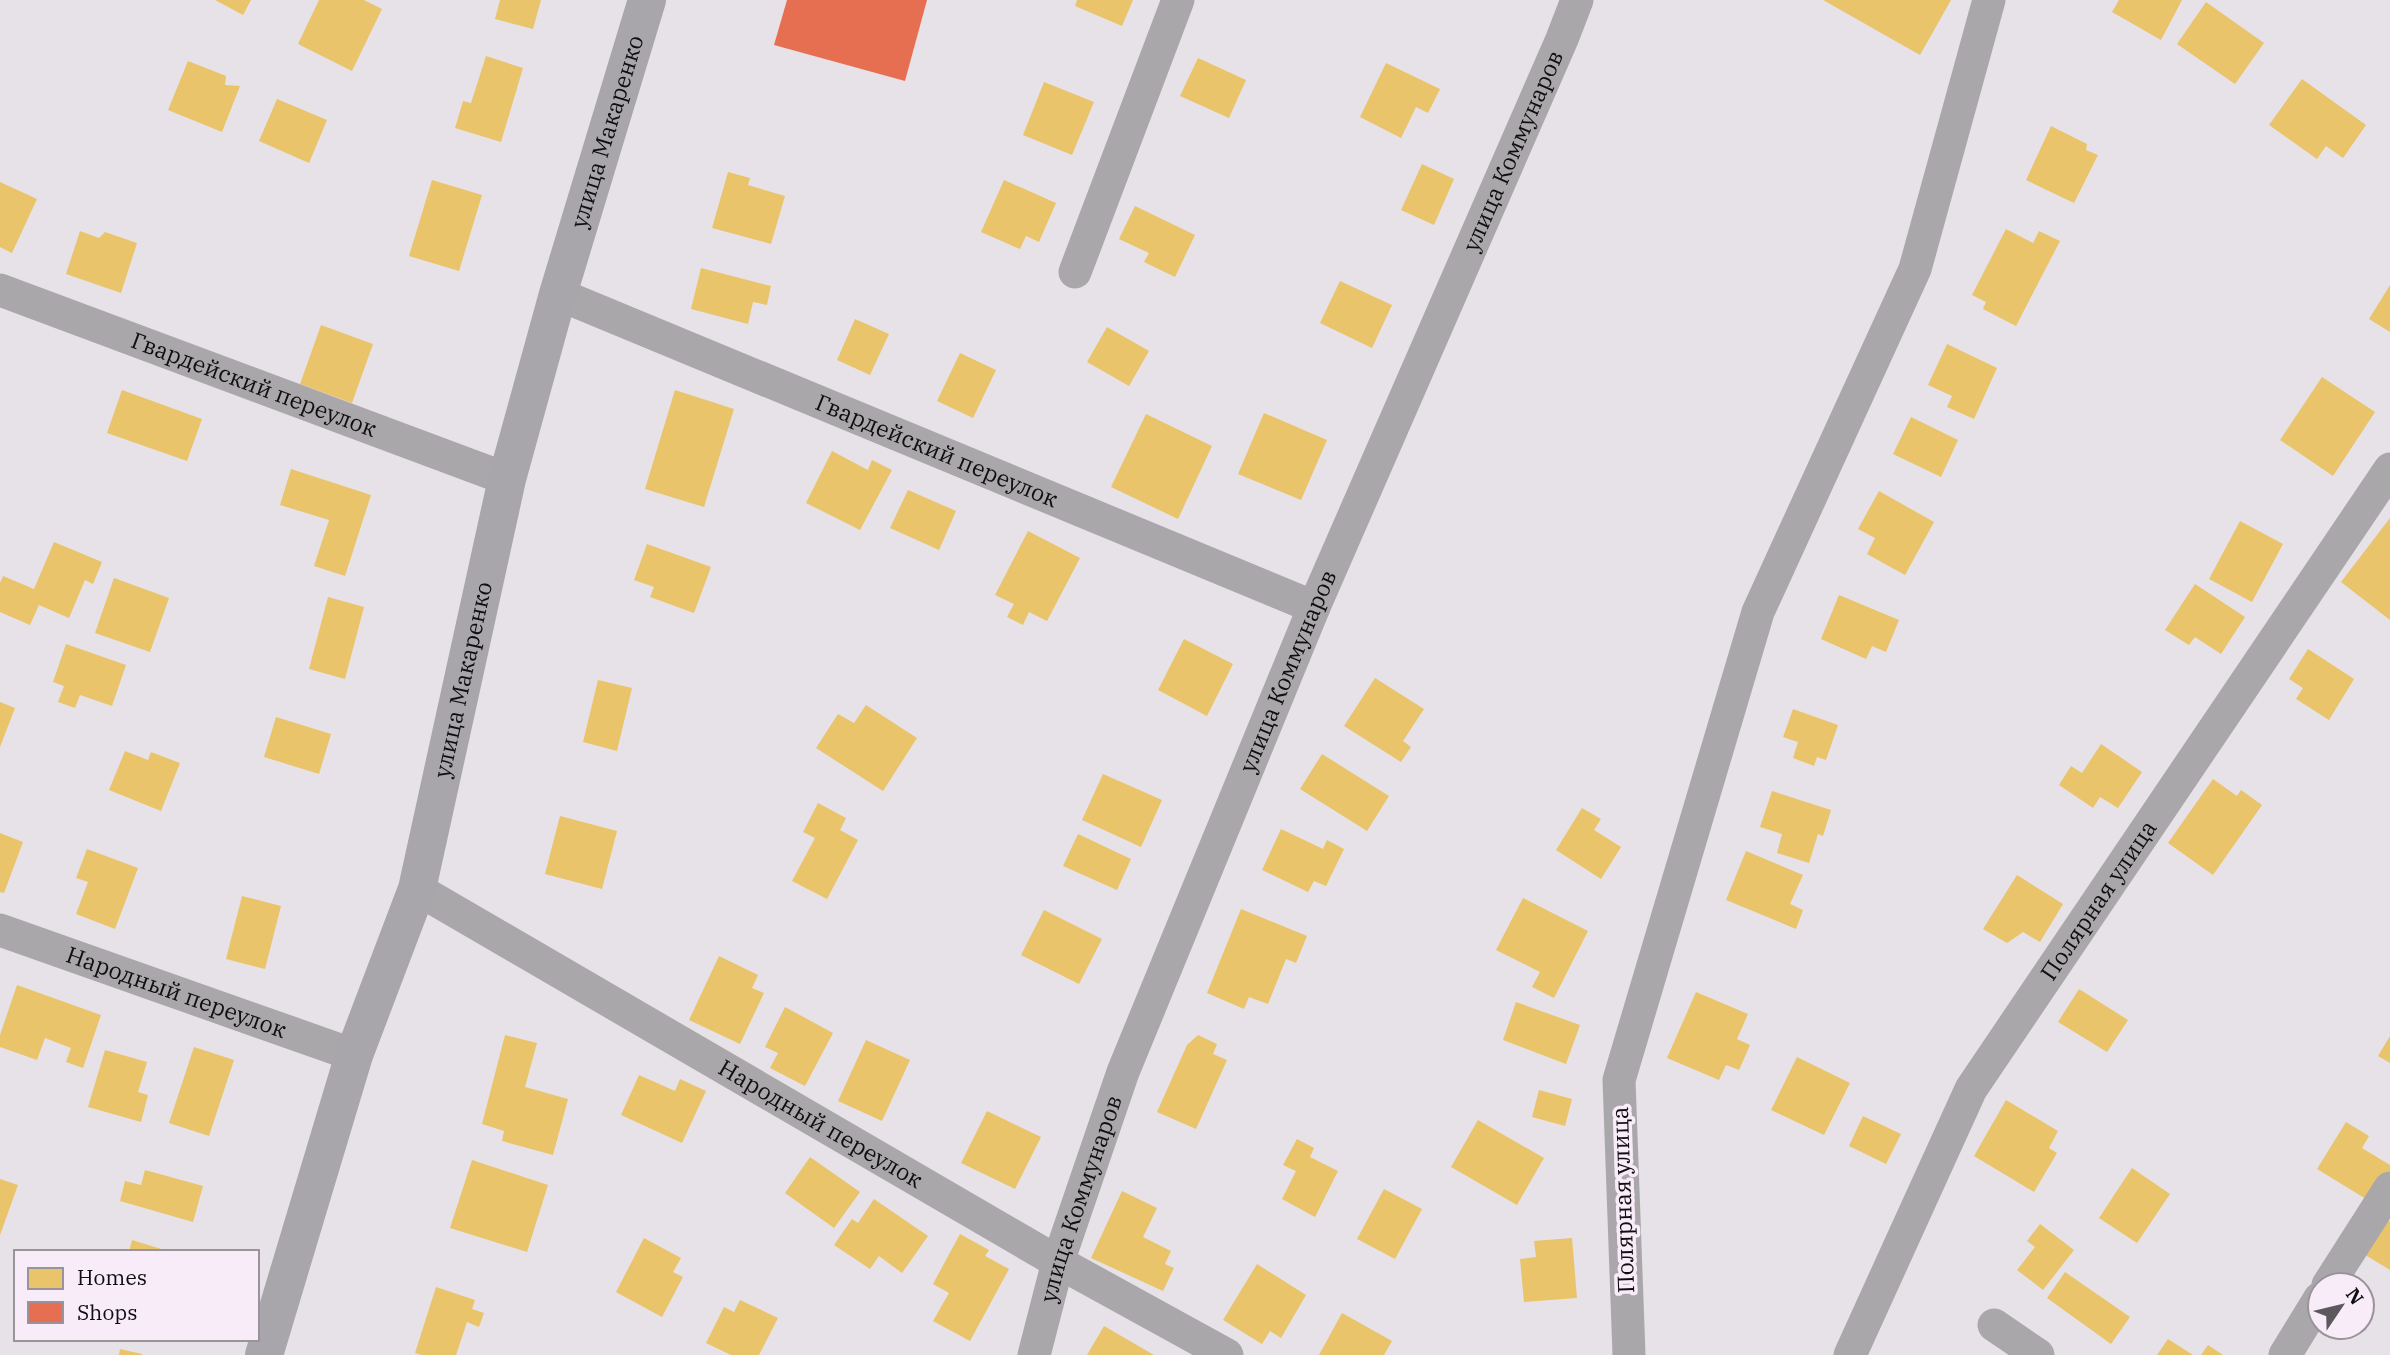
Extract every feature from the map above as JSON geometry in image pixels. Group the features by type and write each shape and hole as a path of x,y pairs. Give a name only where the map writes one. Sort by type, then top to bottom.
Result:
{"main road":[{"name":"улица Макаренко","path":"264,1355 354,1055 417,889 507,479 558,295 647,0"}],"street":[{"path":"1075,272 1178,0"},
{"name":"улица Коммунаров","path":"1034,1355 1058,1262 1124,1072 1314,607 1577,0"},
{"name":"Полярная улица","path":"1629,1355 1619,1080 1758,612 1915,269 1989,0"},
{"name":"Гвардейский переулок","path":"0,290 507,479"},
{"name":"Гвардейский переулок","path":"558,295 1314,607"},
{"name":"Полярная улица","path":"1850,1355 1971,1089 2390,469"},
{"name":"Народный переулок","path":"417,889 1058,1262 1227,1355"},
{"name":"Народный переулок","path":"0,930 354,1055"},
{"path":"2337,1271 2390,1188"},
{"path":"2285,1355 2306,1321"},
{"path":"1994,1325 2038,1355"}],"building: Homes":[{"path":"215,0 251,0 243,15"},
{"path":"319,0 364,0 382,9 352,71 298,44"},
{"path":"500,0 541,0 533,29 495,19"},
{"path":"1077,0 1133,0 1122,26 1075,6"},
{"path":"1823,0 1951,0 1920,55"},
{"path":"2119,0 2182,0 2161,40 2112,12"},
{"path":"2206,2 2264,43 2235,84 2177,44"},
{"path":"486,56 523,68 501,142 455,128 463,101 471,103"},
{"path":"1198,58 1246,80 1229,118 1180,96"},
{"path":"188,61 226,76 225,85 240,86 222,132 168,110"},
{"path":"1386,63 1440,89 1428,113 1416,107 1401,138 1360,117"},
{"path":"2302,79 2366,125 2343,158 2326,146 2317,159 2269,125"},
{"path":"1044,82 1094,102 1072,155 1023,135"},
{"path":"277,99 327,120 309,163 259,141"},
{"path":"2051,126 2087,144 2086,150 2098,155 2074,203 2026,180"},
{"path":"1422,164 1454,179 1434,225 1401,210"},
{"path":"728,172 750,178 748,185 785,196 771,244 712,228"},
{"path":"432,180 482,195 459,271 409,256"},
{"path":"1004,180 1056,203 1039,242 1026,236 1020,249 981,232"},
{"path":"0,182 37,199 12,253 0,247"},
{"path":"1135,206 1195,235 1175,277 1144,262 1149,253 1119,239"},
{"path":"2006,229 2033,243 2039,231 2060,241 2016,326 1983,309 1986,302 1972,295"},
{"path":"80,231 99,238 105,232 137,243 121,293 66,274"},
{"path":"701,268 771,286 767,305 753,302 748,324 691,309"},
{"path":"1340,281 1392,305 1372,348 1320,323"},
{"path":"2390,285 2390,332 2369,319"},
{"path":"855,319 889,334 870,375 837,360"},
{"path":"321,325 373,344 352,403 300,384"},
{"path":"1107,327 1149,351 1129,386 1087,362"},
{"path":"1947,344 1997,368 1974,419 1947,407 1952,396 1928,385"},
{"path":"960,353 996,370 973,418 937,401"},
{"path":"2322,377 2375,412 2333,476 2280,440"},
{"path":"122,390 202,419 187,461 107,433"},
{"path":"675,390 734,409 704,507 645,489"},
{"path":"1264,413 1327,440 1301,500 1238,474"},
{"path":"1146,414 1212,446 1178,519 1111,487"},
{"path":"1911,417 1958,440 1941,477 1893,454"},
{"path":"832,451 868,470 872,460 892,470 860,530 806,503"},
{"path":"291,469 371,495 345,576 314,566 329,520 280,505"},
{"path":"908,490 956,511 939,550 890,528"},
{"path":"1879,491 1934,522 1905,575 1867,554 1875,538 1858,529"},
{"path":"2390,518 2390,620 2341,582"},
{"path":"2240,521 2283,544 2252,602 2209,579"},
{"path":"1028,531 1080,558 1047,621 1029,612 1023,625 1007,617 1014,604 995,595"},
{"path":"54,542 102,562 93,584 85,580 69,618 39,605 30,625 0,612 0,583 3,576 34,589"},
{"path":"647,544 711,567 694,613 650,597 654,587 634,580"},
{"path":"114,578 169,598 150,652 95,633"},
{"path":"2195,584 2245,617 2221,654 2195,637 2189,645 2165,630"},
{"path":"1839,595 1899,620 1886,652 1872,646 1866,659 1821,639"},
{"path":"328,597 364,607 345,679 309,669"},
{"path":"1184,639 1233,664 1207,716 1158,690"},
{"path":"66,644 126,665 112,706 80,695 75,708 58,702 64,686 53,682"},
{"path":"2308,649 2354,679 2329,720 2296,699 2303,688 2289,679"},
{"path":"1375,678 1424,709 1403,741 1411,747 1401,762 1344,726"},
{"path":"598,680 632,688 617,751 583,742"},
{"path":"0,702 15,708 0,747"},
{"path":"866,705 917,738 883,791 816,748 838,714 854,723"},
{"path":"1793,709 1838,725 1826,760 1817,757 1814,766 1793,758 1798,742 1783,737"},
{"path":"276,717 331,734 319,774 264,757"},
{"path":"2101,744 2142,772 2118,808 2100,797 2093,808 2059,785 2071,766 2082,773"},
{"path":"125,751 148,760 151,752 180,763 161,811 109,790"},
{"path":"1322,754 1389,796 1367,831 1300,789"},
{"path":"1103,774 1162,800 1141,847 1082,820"},
{"path":"2213,779 2237,796 2241,790 2262,805 2213,875 2168,843"},
{"path":"1772,791 1831,810 1823,836 1818,834 1809,863 1777,853 1782,834 1760,827"},
{"path":"818,803 846,818 840,830 858,840 827,899 792,881 815,838 803,832"},
{"path":"1582,808 1601,819 1594,830 1621,847 1601,879 1556,850"},
{"path":"560,816 617,831 602,889 545,874"},
{"path":"1281,829 1323,849 1327,840 1344,849 1326,886 1314,881 1308,892 1262,870"},
{"path":"0,833 23,842 4,893 0,892"},
{"path":"1078,834 1131,859 1117,890 1063,866"},
{"path":"87,849 138,868 115,929 76,914 88,882 76,878"},
{"path":"1746,851 1803,875 1790,904 1803,910 1796,929 1726,900"},
{"path":"2017,875 2063,904 2040,942 2023,932 2007,943 1983,929"},
{"path":"242,896 281,906 265,969 226,959"},
{"path":"1523,898 1588,931 1554,998 1532,987 1540,972 1496,950"},
{"path":"1241,909 1307,936 1296,963 1286,959 1268,1004 1249,997 1244,1009 1207,993"},
{"path":"1044,910 1102,939 1079,984 1021,955"},
{"path":"719,956 758,975 752,988 764,993 740,1044 689,1020"},
{"path":"17,985 101,1015 83,1068 66,1062 71,1048 45,1038 37,1060 0,1047 0,1035"},
{"path":"2079,989 2128,1020 2107,1052 2058,1022"},
{"path":"1696,992 1748,1014 1737,1039 1750,1045 1739,1070 1726,1065 1719,1080 1667,1058"},
{"path":"1516,1002 1580,1025 1566,1064 1503,1040"},
{"path":"785,1007 833,1033 805,1086 770,1068 778,1053 765,1047"},
{"path":"505,1035 537,1043 525,1087 568,1099 553,1155 502,1141 504,1131 482,1124"},
{"path":"1198,1035 1217,1044 1213,1054 1227,1060 1196,1129 1157,1112 1187,1045"},
{"path":"2390,1036 2390,1063 2378,1056"},
{"path":"866,1040 910,1060 882,1121 838,1101"},
{"path":"194,1047 234,1060 209,1136 169,1123"},
{"path":"105,1050 147,1062 138,1092 148,1095 141,1122 88,1107"},
{"path":"1797,1057 1850,1083 1824,1135 1771,1110"},
{"path":"639,1075 675,1091 680,1079 706,1091 682,1143 621,1115"},
{"path":"1539,1090 1572,1099 1565,1126 1532,1117"},
{"path":"2006,1100 2058,1131 2049,1148 2057,1153 2034,1192 1974,1156"},
{"path":"987,1111 1041,1137 1015,1189 961,1163"},
{"path":"1863,1116 1901,1134 1886,1164 1849,1146"},
{"path":"1478,1120 1544,1158 1517,1205 1451,1167"},
{"path":"2346,1122 2369,1136 2362,1148 2390,1165 2390,1171 2371,1202 2317,1169"},
{"path":"1297,1139 1314,1148 1310,1157 1338,1171 1315,1217 1282,1199 1296,1171 1283,1165"},
{"path":"810,1157 860,1192 834,1228 785,1193"},
{"path":"472,1160 548,1185 527,1252 450,1228"},
{"path":"2132,1168 2170,1194 2137,1243 2099,1218"},
{"path":"145,1170 203,1186 193,1222 120,1201 125,1181 141,1185"},
{"path":"0,1179 18,1185 0,1235"},
{"path":"1384,1189 1422,1209 1395,1259 1357,1239"},
{"path":"1122,1191 1157,1208 1143,1237 1171,1251 1165,1264 1174,1268 1163,1291 1091,1258"},
{"path":"874,1199 928,1236 902,1273 879,1256 870,1269 834,1245 852,1219 858,1223"},
{"path":"2383,1218 2390,1222 2390,1270 2362,1253"},
{"path":"2040,1224 2074,1250 2043,1290 2017,1270 2035,1247 2027,1241"},
{"path":"960,1234 989,1250 985,1256 1009,1269 970,1341 933,1321 949,1293 933,1284"},
{"path":"644,1238 681,1258 673,1272 683,1277 662,1317 616,1292"},
{"path":"1572,1238 1577,1298 1524,1302 1520,1259 1536,1257 1534,1241"},
{"path":"132,1240 165,1250 130,1250"},
{"path":"1257,1264 1306,1295 1281,1338 1270,1331 1262,1344 1223,1320"},
{"path":"2065,1272 2130,1317 2111,1344 2047,1298"},
{"path":"436,1287 475,1300 472,1309 484,1313 479,1327 467,1322 456,1355 415,1353"},
{"path":"740,1300 778,1318 759,1355 731,1355 706,1343 724,1307 734,1312"},
{"path":"1342,1313 1392,1341 1384,1355 1319,1355"},
{"path":"1104,1326 1154,1355 1087,1355"},
{"path":"2168,1339 2193,1355 2157,1355"},
{"path":"2208,1345 2223,1355 2201,1355"},
{"path":"120,1349 142,1354 142,1355 119,1355"}],"building: Shops":[{"path":"787,0 927,0 905,81 774,45"}]}
